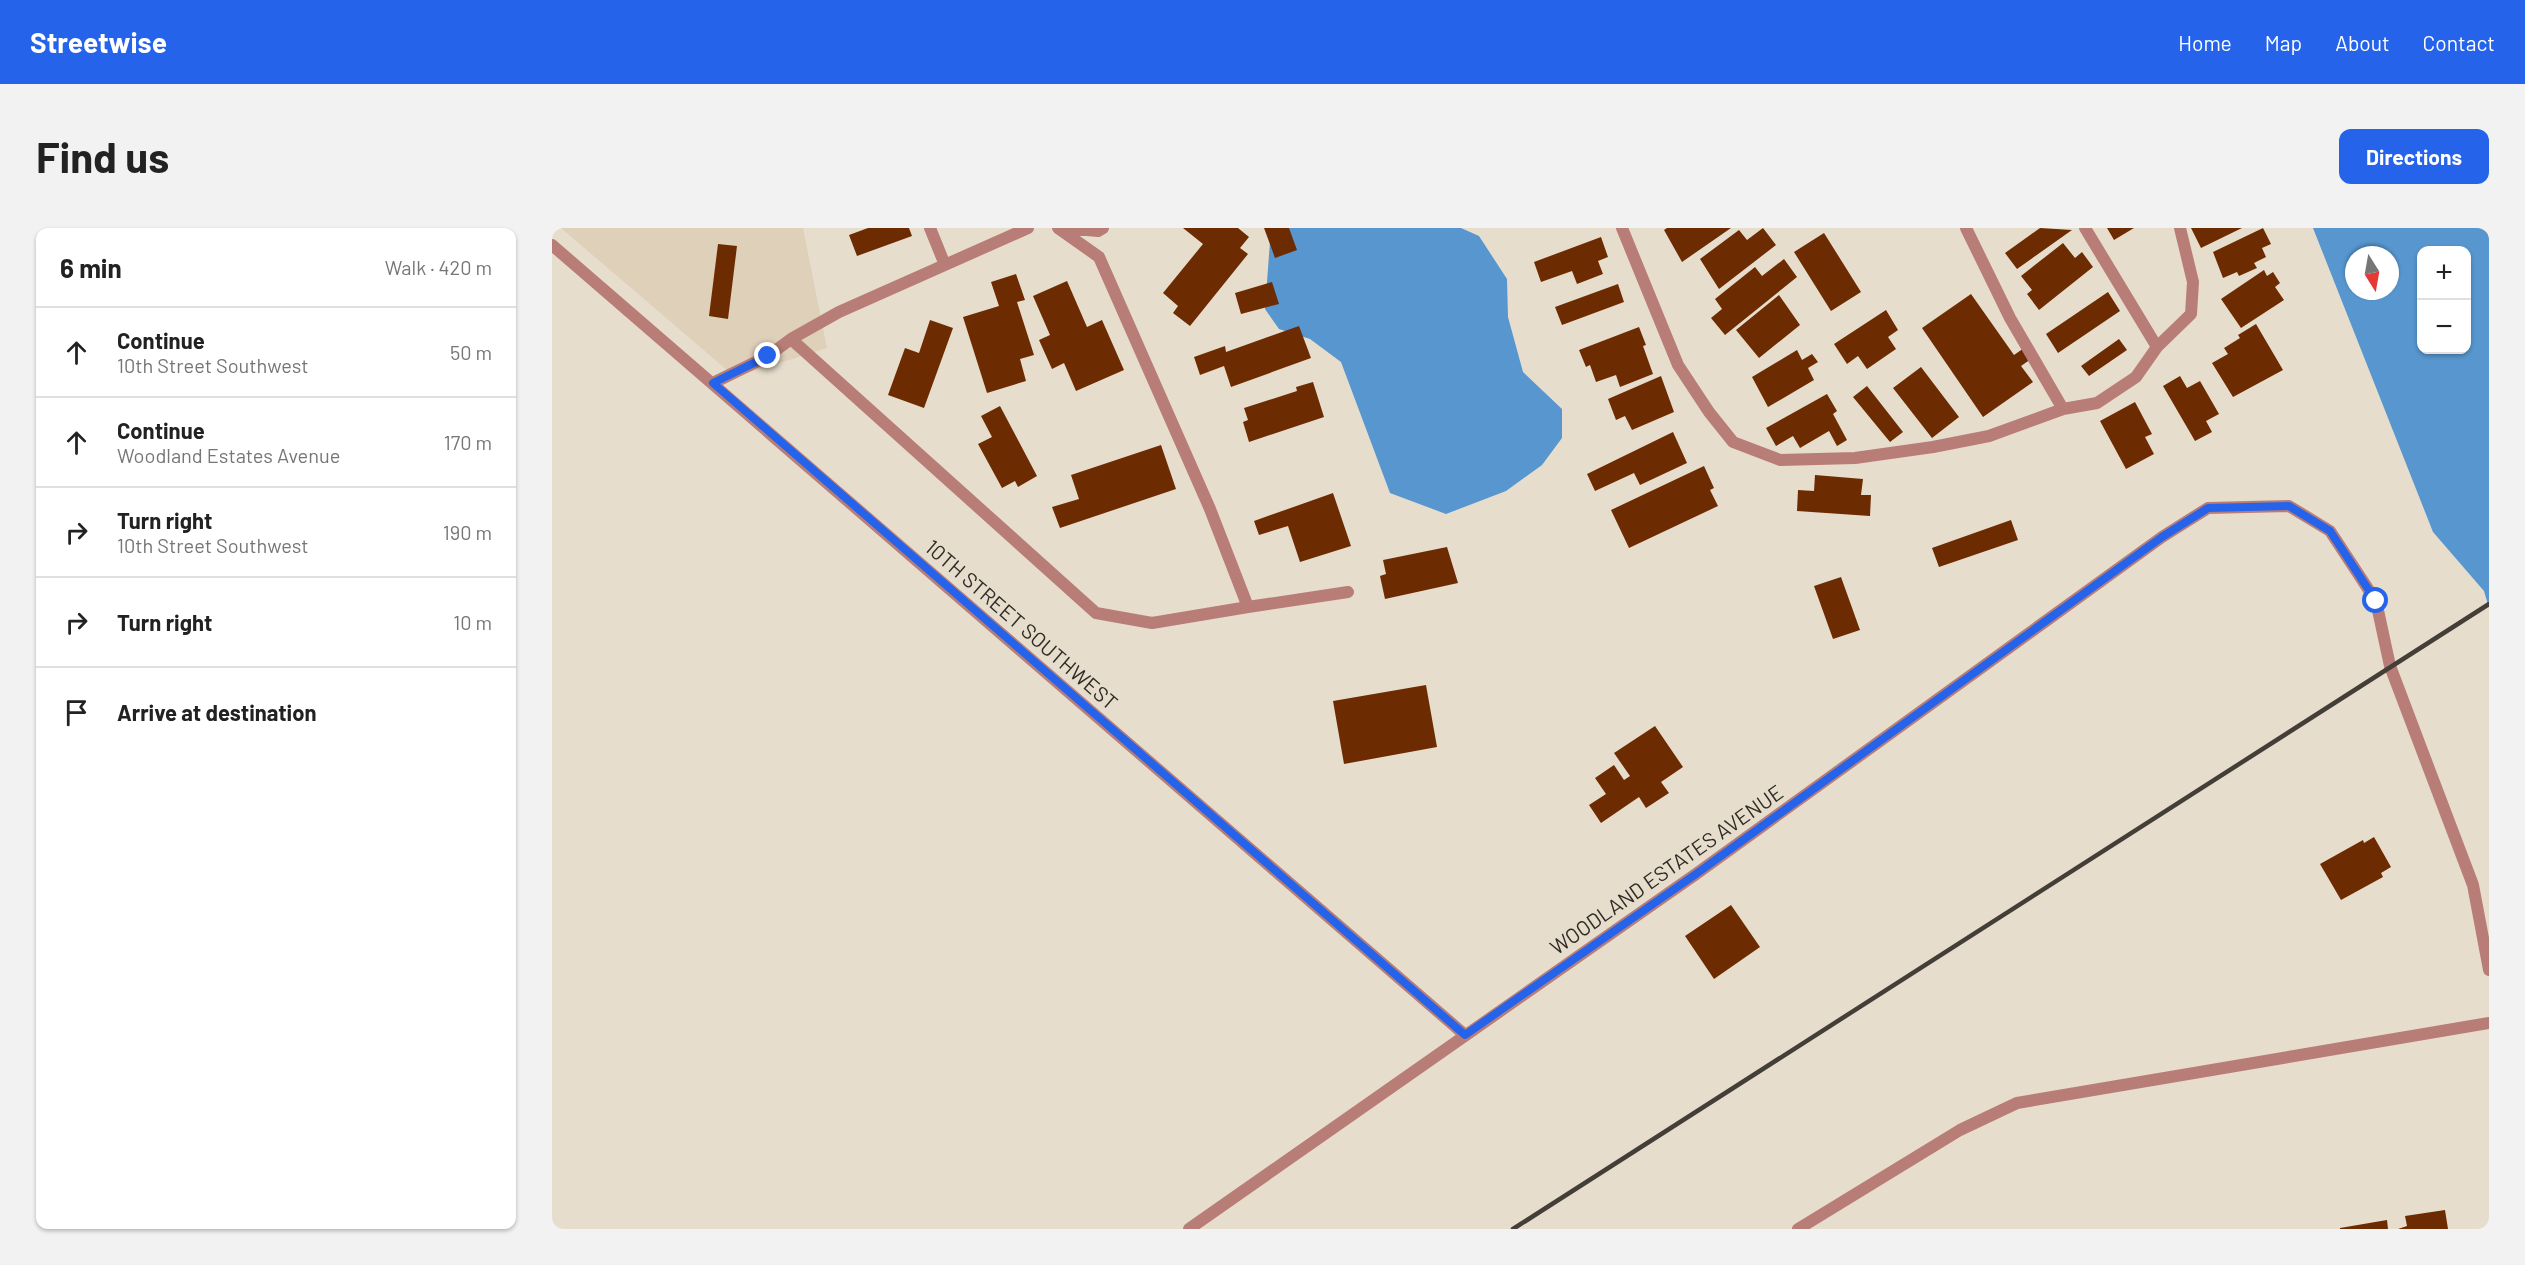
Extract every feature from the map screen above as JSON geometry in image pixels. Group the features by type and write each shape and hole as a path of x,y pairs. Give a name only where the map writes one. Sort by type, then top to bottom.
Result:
{"street":[{"path":"930,228 945,265"},
{"path":"713,383 768,356 791,339 839,312 1028,228"},
{"path":"1058,228 1099,257 1210,509 1248,607"},
{"path":"1065,228 1098,231 1103,228"},
{"path":"1622,228 1678,365 1732,442 1780,460 1856,458 1989,436 2063,409 2097,403 2136,377 2157,347 2191,314 2193,282 2180,228"},
{"path":"1966,228 2010,318 2063,409"},
{"path":"2085,228 2157,347"},
{"name":"10TH STREET SOUTHWEST","path":"552,245 1465,1035"},
{"path":"791,339 1096,613 1152,623 1348,592"},
{"name":"WOODLAND ESTATES AVENUE","path":"1189,1229 1696,874 2162,537 2208,508 2289,506 2330,531 2376,601 2390,666 2473,885 2489,970"},
{"path":"1798,1229 1960,1130 2018,1103 2489,1023"}],"shaded area":[{"path":"561,228 803,228 827,348 735,377"}],"water":[{"path":"1271,228 1461,228 1479,236 1507,279 1508,317 1523,372 1562,409 1562,438 1542,465 1506,491 1446,514 1390,493 1341,362 1310,339 1279,329 1265,309"},
{"path":"2313,228 2489,228 2489,608 2484,591 2433,532"}],"building":[{"path":"868,228 909,228 912,236 857,256 849,235"},
{"path":"1183,228 1238,228 1249,237 1240,248 1248,254 1190,326 1173,313 1178,306 1163,293 1203,244"},
{"path":"1264,228 1289,228 1297,250 1275,258"},
{"path":"1667,228 1731,228 1682,262 1664,230"},
{"path":"1763,228 1776,245 1719,289 1700,259 1739,230 1747,240"},
{"path":"2040,228 2072,230 2017,269 2005,253"},
{"path":"2107,228 2134,228 2114,240"},
{"path":"2191,228 2242,228 2201,248"},
{"path":"2263,228 2271,244 2262,248 2266,257 2254,263 2257,268 2239,276 2237,272 2223,278 2213,252"},
{"path":"1824,233 1861,292 1831,311 1794,252"},
{"path":"1601,237 1608,257 1598,261 1603,274 1577,284 1572,271 1541,282 1534,262"},
{"path":"2063,243 2075,258 2082,252 2093,267 2039,310 2027,294 2032,290 2021,276"},
{"path":"718,244 737,246 728,319 709,316"},
{"path":"1784,259 1797,277 1725,335 1711,318 1722,309 1715,299 1755,267 1762,276"},
{"path":"2264,270 2267,276 2273,272 2280,283 2275,287 2284,300 2241,328 2221,299"},
{"path":"1016,274 1025,300 1017,302 1034,355 1020,359 1026,381 987,393 963,317 999,306 991,282"},
{"path":"1067,281 1087,327 1102,320 1124,370 1076,391 1064,363 1052,369 1039,340 1050,335 1033,296"},
{"path":"1272,282 1279,304 1241,314 1235,293"},
{"path":"1618,284 1624,302 1562,325 1555,307"},
{"path":"2108,292 2120,311 2058,353 2046,334"},
{"path":"1971,294 2014,355 2024,348 2031,359 2021,366 2033,382 1983,417 1922,328"},
{"path":"1779,295 1800,325 1759,358 1736,330"},
{"path":"1886,310 1898,330 1888,337 1896,349 1867,369 1858,356 1847,364 1834,344"},
{"path":"930,320 953,328 924,408 888,395 905,348 919,353"},
{"path":"2256,324 2283,370 2233,397 2212,363 2228,354 2224,348 2240,338 2238,335"},
{"path":"1299,326 1311,358 1231,387 1224,366 1200,375 1194,357 1225,346 1226,352"},
{"path":"1639,327 1653,374 1620,387 1616,375 1596,382 1590,365 1586,367 1579,350"},
{"path":"2119,339 2127,350 2089,376 2081,366"},
{"path":"1797,350 1802,360 1812,354 1818,362 1808,368 1814,380 1768,407 1752,377"},
{"path":"1921,367 1959,417 1932,438 1893,388"},
{"path":"1661,376 1674,412 1632,430 1625,416 1616,420 1608,399"},
{"path":"2180,376 2187,388 2200,381 2219,414 2206,421 2212,432 2195,441 2163,386"},
{"path":"1313,382 1324,417 1249,442 1243,422 1248,420 1244,408 1297,391 1296,387"},
{"path":"1867,386 1903,432 1890,442 1853,397"},
{"path":"1827,394 1837,411 1833,414 1847,440 1837,446 1829,431 1800,448 1793,436 1776,446 1766,428"},
{"path":"2135,402 2152,434 2145,437 2154,454 2126,469 2100,421"},
{"path":"1000,406 1037,476 1018,487 1015,481 1002,488 978,444 992,437 981,416"},
{"path":"1673,432 1687,463 1640,485 1634,473 1595,491 1587,474"},
{"path":"1161,445 1176,489 1060,528 1052,507 1079,499 1071,475"},
{"path":"1704,466 1714,488 1710,490 1718,506 1629,548 1611,510"},
{"path":"1815,475 1863,479 1861,495 1871,495 1870,516 1797,511 1798,490 1814,491"},
{"path":"1333,493 1351,546 1300,562 1288,526 1259,535 1254,521"},
{"path":"2011,520 2018,540 1939,567 1932,548"},
{"path":"1447,547 1458,583 1385,599 1380,576 1386,574 1383,560"},
{"path":"1841,577 1860,630 1833,639 1814,586"},
{"path":"1426,685 1437,747 1344,764 1333,701"},
{"path":"1655,726 1683,767 1661,782 1669,793 1646,808 1639,797 1601,823 1589,805 1606,794 1595,778 1614,765 1624,780 1630,776 1614,753"},
{"path":"2374,837 2391,867 2381,873 2383,877 2341,900 2320,864 2363,840 2364,843"},
{"path":"1731,905 1760,947 1714,979 1685,936"},
{"path":"2445,1210 2448,1229 2398,1229 2407,1226 2405,1216"},
{"path":"2387,1220 2388,1229 2340,1229 2340,1228"}],"railway":[{"path":"1513,1229 2489,604"}],"route":[{"path":"768,356 713,383 1465,1035 1696,874 2162,537 2208,508 2289,506 2330,531 2376,601"}]}
